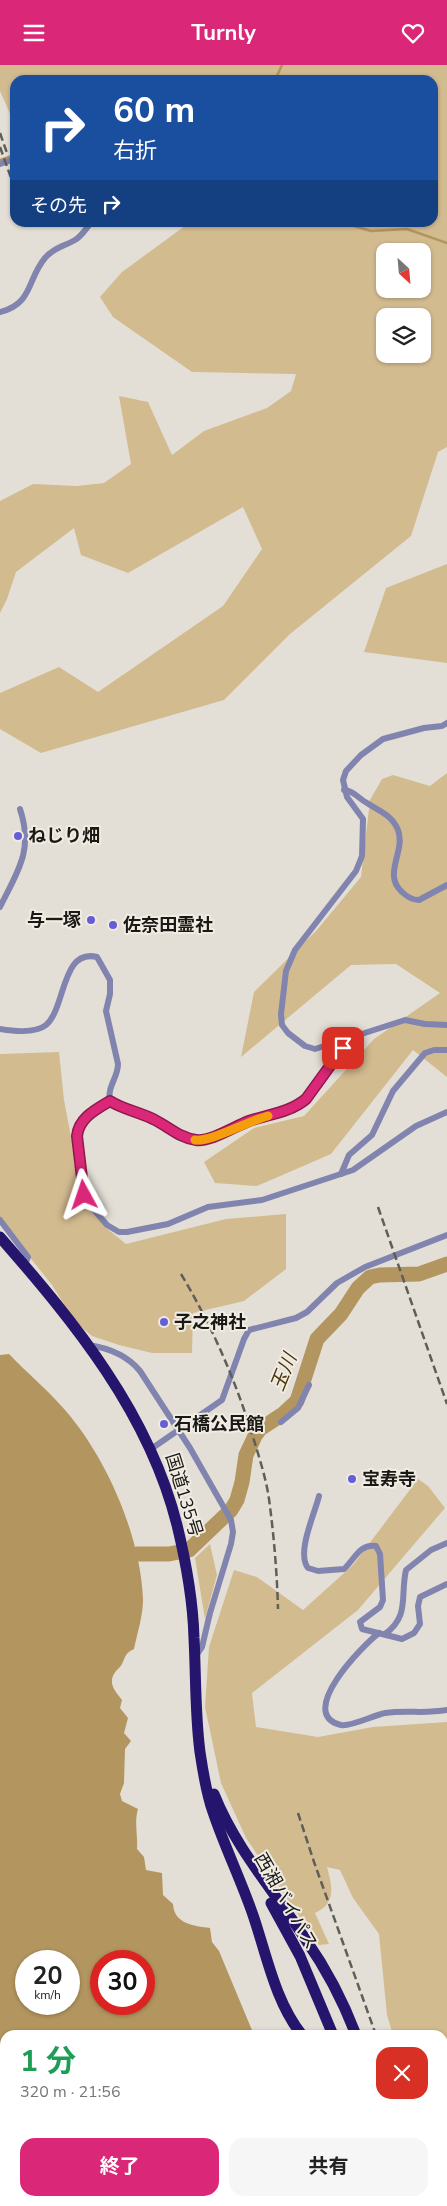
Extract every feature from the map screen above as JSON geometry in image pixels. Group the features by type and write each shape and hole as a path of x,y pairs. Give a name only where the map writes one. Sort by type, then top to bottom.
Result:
{"highway":[{"name":"国道135号","path":"0,1237 25,1265 88,1345 130,1409 153,1453 180,1539 185,1566 193,1619 194,1695 200,1752 212,1810 234,1863 280,1994 286,2009 299,2030"},
{"name":"国道135号","path":"200,1752 223,1817 245,1855 319,1959 347,2011 354,2030"},
{"name":"西湘バイパス","path":"206,1786 232,1845 287,1926 331,2030"},
{"name":"西湘バイパス","path":"269,1889 324,1998 336,2030"}],"street":[{"path":"0,312 11,310 24,300 44,259 51,251 79,237 88,227"},
{"path":"447,723 442,726 398,733 383,739 352,763 346,771 343,780 346,797 363,819 362,856 356,871 295,950 286,971 281,1015 284,1028 305,1046 315,1049 405,1020 425,1024 447,1025"},
{"path":"344,790 349,790 389,816 394,823 400,839 393,875 394,882 403,894 414,900 419,900 447,885"},
{"path":"0,907 20,870 23,858 24,822 20,809"},
{"path":"0,1029 38,1029 46,1025 52,1017 73,964 81,958 97,957 110,979 110,994 106,1011 118,1064 118,1071 108,1093 110,1101 118,1107 156,1120 184,1137 205,1140 251,1120 279,1114 298,1105 306,1099 338,1056 343,1048 340,1042"},
{"path":"341,1174 349,1155 372,1135 393,1091 426,1053 434,1050 447,1050"},
{"path":"110,1101 83,1120 78,1127 77,1136 84,1195 89,1204 107,1225 119,1232 168,1224 208,1207 262,1199 353,1170 416,1126 447,1112"},
{"path":"0,1220 28,1257 25,1265"},
{"path":"153,1453 178,1429 222,1400 249,1330 296,1318 307,1312 337,1283 365,1267 447,1235"},
{"path":"88,1345 108,1349 136,1366 178,1429 231,1520 234,1532 231,1544 210,1613 202,1647 194,1658"},
{"path":"281,1422 298,1408 309,1385"},
{"path":"319,1496 317,1506 311,1516 304,1563 310,1570 340,1570 347,1567 366,1546 376,1546 380,1554 383,1600 380,1607 363,1620 360,1625 362,1629 402,1639 414,1633 420,1625 418,1606 420,1597 447,1584"},
{"path":"447,1543 431,1550 406,1570 400,1617 397,1626 370,1640 335,1679 325,1711 328,1717 344,1726 386,1713 424,1713 447,1710"}],"shaded area":[{"path":"0,65 447,65 447,447 438,452 411,536 290,634 224,700 41,753 0,729 0,693 59,667 98,692 223,606 262,549 243,507 128,573 81,555 74,528 16,572 0,613 0,501 33,484 77,486 104,483 131,464 119,396 148,402 172,455 204,431 267,408 291,391 296,374 192,372 113,317 100,297 122,272 184,227 438,227 438,75 10,75 10,114 0,91"},
{"path":"447,564 447,663 364,652 386,588"},
{"path":"447,773 447,1077 413,1050 331,1154 257,1186 215,1183 204,1162 254,1128 304,1116 374,1039 440,993 396,964 351,965 241,1057 254,992 316,931 361,877 370,800 382,779 393,775 430,786"},
{"path":"59,1052 64,1100 79,1179 105,1227 126,1244 226,1219 286,1214 286,1269 244,1301 193,1313 192,1353 152,1353 92,1336 75,1322 52,1285 0,1220 0,1054"},
{"path":"9,1354 52,1395 80,1429 108,1475 129,1525 141,1576 143,1606 134,1649 126,1655 112,1678 112,1685 122,1700 120,1708 128,1718 124,1733 131,1741 125,1749 124,1783 120,1794 122,1801 138,1809 136,1819 137,1849 144,1857 146,1870 162,1873 163,1895 173,1904 174,1911 181,1920 192,1925 210,1928 212,1942 219,1951 252,2030 0,2030 0,1355"},
{"path":"418,1479 428,1486 445,1508 358,1610 252,1693 256,1727 318,1737 373,1727 447,1722 447,2030 392,2030 387,2015 379,1934 353,1898 340,1870 327,1867 331,1887 330,1899 322,1909 315,1913 329,1944 319,1945 246,1838 221,1783 205,1707 209,1647 234,1570 257,1577 303,1610 353,1565"},
{"path":"210,1544 217,1575 205,1619 195,1558"}],"waterway":[{"path":"277,75 282,65"},
{"path":"0,160 10,157"},
{"path":"358,227 371,231 407,229 447,243"},
{"name":"玉川","path":"137,1554 169,1554 189,1550 231,1510 237,1500 242,1482 246,1455 255,1436 260,1429 283,1414 297,1401 317,1339 341,1314 358,1288 370,1277 419,1274 447,1264"}],"railway":[{"path":"0,133 7,153"},
{"path":"0,147 10,175"},
{"path":"378,1207 447,1404"},
{"path":"181,1274 203,1313 222,1353 239,1394 260,1460 268,1491 271,1513 278,1609"},
{"path":"298,1813 374,2030"}],"slow traffic":[{"path":"195,1140 205,1140 251,1120 268,1116"}],"place":[{"name":"ねじり畑","path":"18,836"},
{"name":"与一塚","path":"91,920"},
{"name":"佐奈田霊社","path":"113,925"},
{"name":"子之神社","path":"164,1322"},
{"name":"石橋公民館","path":"164,1424"},
{"name":"宝寿寺","path":"352,1479"}],"route":[{"path":"84,1195 77,1136 78,1127 83,1120 110,1101 118,1107 156,1120 184,1137 205,1140 251,1120 279,1114 298,1105 306,1099 343,1048"}]}
